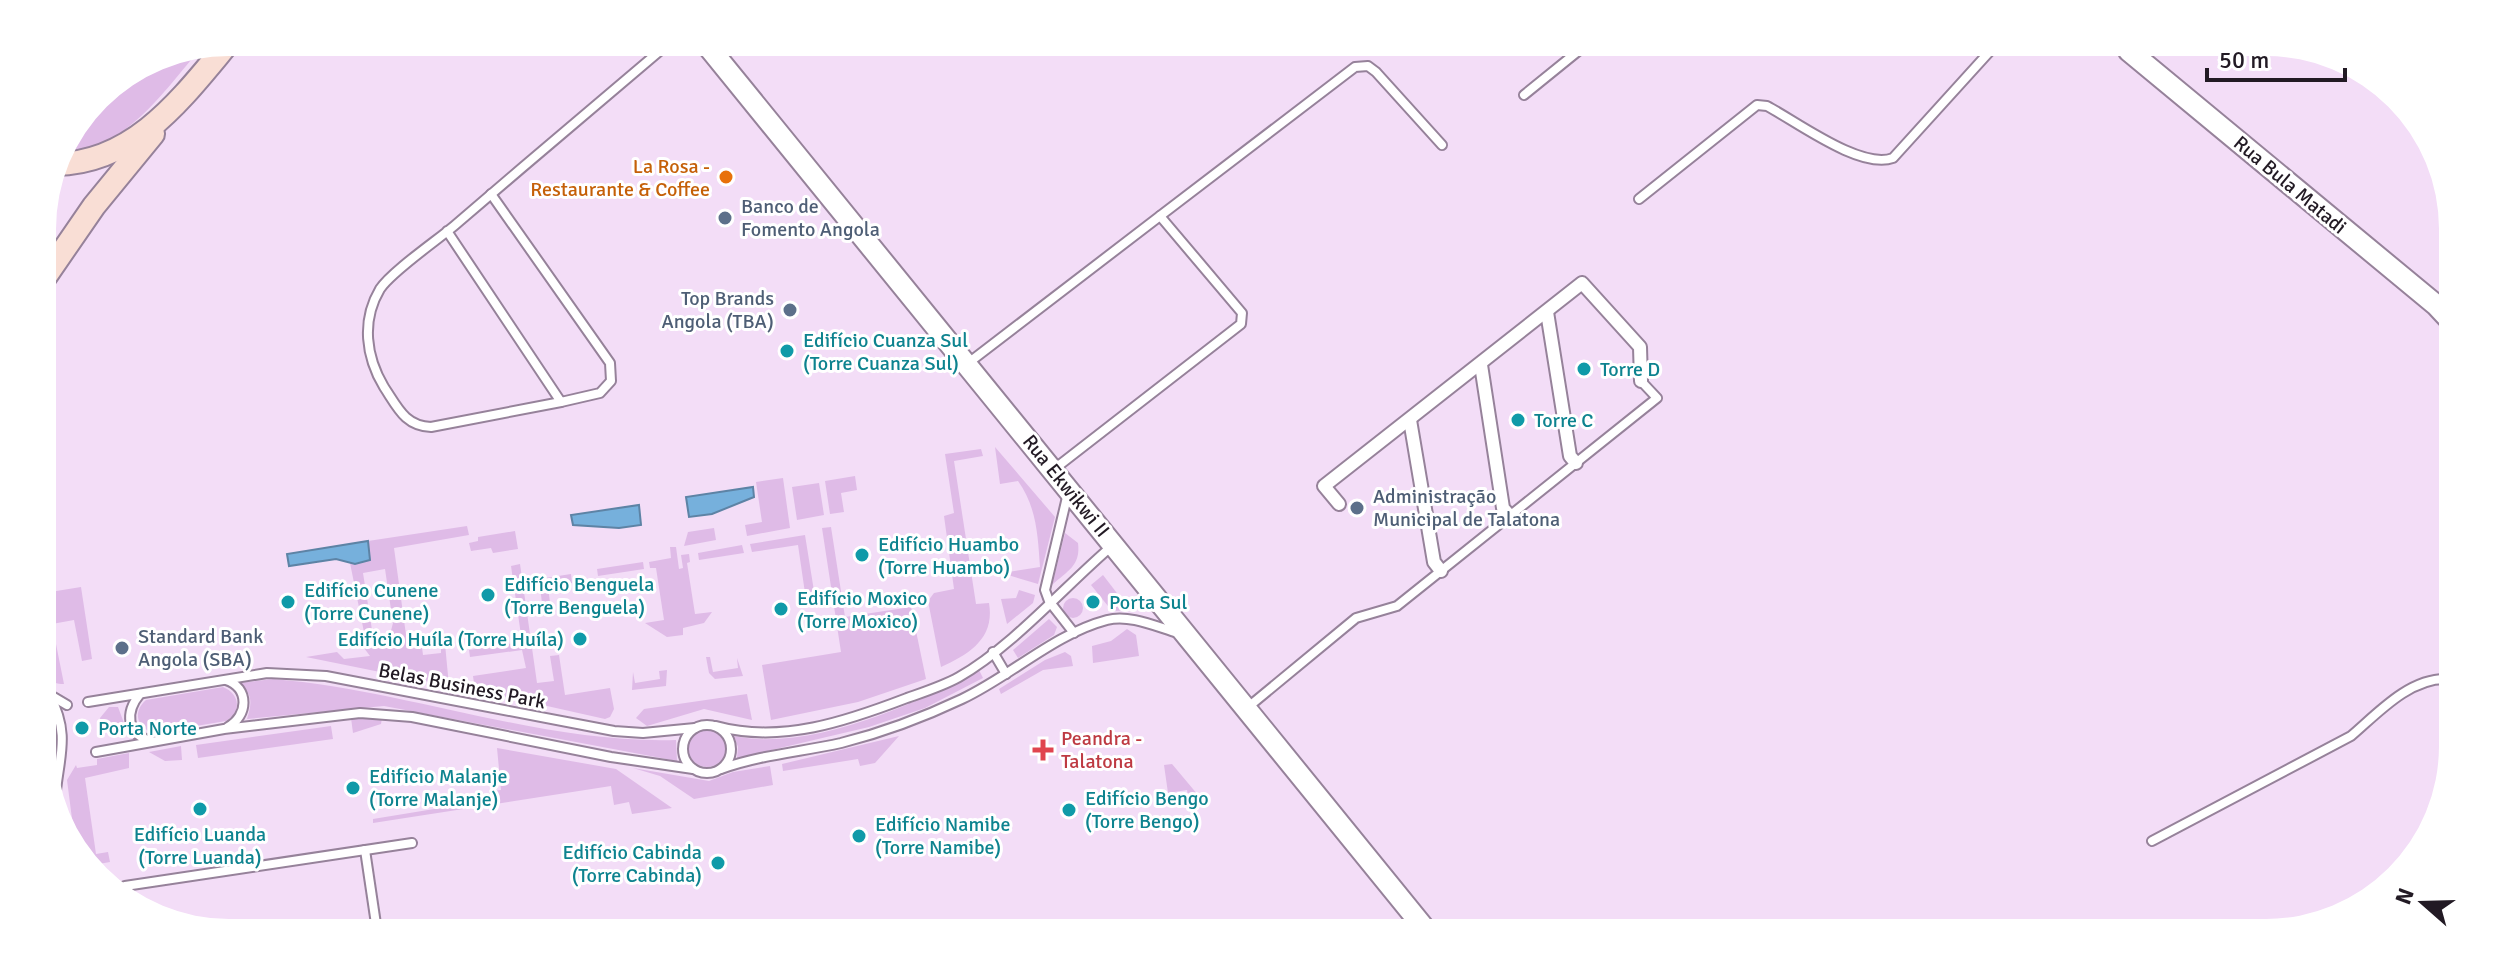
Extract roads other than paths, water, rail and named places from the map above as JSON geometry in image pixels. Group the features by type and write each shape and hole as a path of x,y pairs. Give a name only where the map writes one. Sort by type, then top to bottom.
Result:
{"main road":[{"path":"56,261 94,206 217,56"},
{"path":"69,164 116,151 171,112"}],"street":[{"name":"Rua Ekwikwi II","path":"716,56 1417,919"},
{"name":"Rua Bula Matadi","path":"2135,56 2439,308"},
{"path":"1339,504 1324,486 1582,283 1640,347 1641,381"},
{"path":"1547,312 1570,456 1576,463"},
{"path":"1481,365 1503,508 1510,516"},
{"path":"1410,420 1434,562 1441,571"}],"lane":[{"path":"491,194 610,363 611,381 600,393 431,427 415,427 404,417 375,371 367,343 369,315 381,288 447,231 654,56"},
{"path":"1524,95 1572,56"},
{"path":"1639,199 1757,105 1767,106 1857,156 1880,163 1893,158 1986,56"},
{"path":"967,365 1355,67 1368,66 1376,72 1442,145"},
{"path":"1053,470 1241,324 1242,313 1160,216"},
{"path":"447,231 561,402"},
{"path":"1246,709 1356,618 1397,606 1657,398 1641,381"},
{"path":"1069,489 1045,590 1049,601 1074,633"},
{"name":"Belas Business Park","path":"88,702 267,673 326,676 614,731 643,733 716,726 760,734 838,722 958,678 993,652 1114,545"},
{"name":"Belas Business Park","path":"96,752 224,729 360,713 386,714 707,773 760,756 869,735 962,699 1074,633 1118,618 1187,636"},
{"path":"993,652 1006,674"},
{"path":"223,679 238,687 244,703 239,719 224,729"},
{"path":"2152,841 2351,736 2377,712 2423,682 2439,680"},
{"path":"141,693 131,708 131,726 142,738 159,741"},
{"path":"56,699 67,705"},
{"path":"56,707 64,745 59,780"},
{"path":"716,726 730,742 730,757 721,769"},
{"path":"693,769 686,762 682,748 695,728"},
{"path":"62,762 75,755"},
{"path":"127,886 412,843"},
{"path":"365,850 375,919"}],"water":[{"path":"753,487 754,497 712,514 689,517 686,497"},
{"path":"639,505 641,525 619,528 573,525 571,515"},
{"path":"368,541 370,560 355,564 336,559 289,566 287,554"}],"place":[{"name":"La Rosa - Restaurante & Coffee","path":"726,177"},
{"name":"Banco de Fomento Angola","path":"725,218"},
{"name":"Top Brands Angola (TBA)","path":"790,310"},
{"name":"Edifício Cuanza Sul (Torre Cuanza Sul)","path":"787,351"},
{"name":"Torre D","path":"1584,369"},
{"name":"Torre C","path":"1518,420"},
{"name":"Administração Municipal de Talatona","path":"1357,508"},
{"name":"Edifício Huambo (Torre Huambo)","path":"862,555"},
{"name":"Edifício Benguela (Torre Benguela)","path":"488,595"},
{"name":"Edifício Cunene (Torre Cunene)","path":"288,602"},
{"name":"Porta Sul","path":"1093,602"},
{"name":"Edifício Moxico (Torre Moxico)","path":"781,609"},
{"name":"Edifício Huíla (Torre Huíla)","path":"580,639"},
{"name":"Standard Bank Angola (SBA)","path":"122,648"},
{"name":"Porta Norte","path":"82,728"},
{"name":"Peandra - Talatona","path":"1043,750"},
{"name":"Edifício Malanje (Torre Malanje)","path":"353,788"},
{"name":"Edifício Luanda (Torre Luanda)","path":"200,809"},
{"name":"Edifício Bengo (Torre Bengo)","path":"1069,810"},
{"name":"Edifício Namibe (Torre Namibe)","path":"859,836"},
{"name":"Edifício Cabinda (Torre Cabinda)","path":"718,863"}]}
